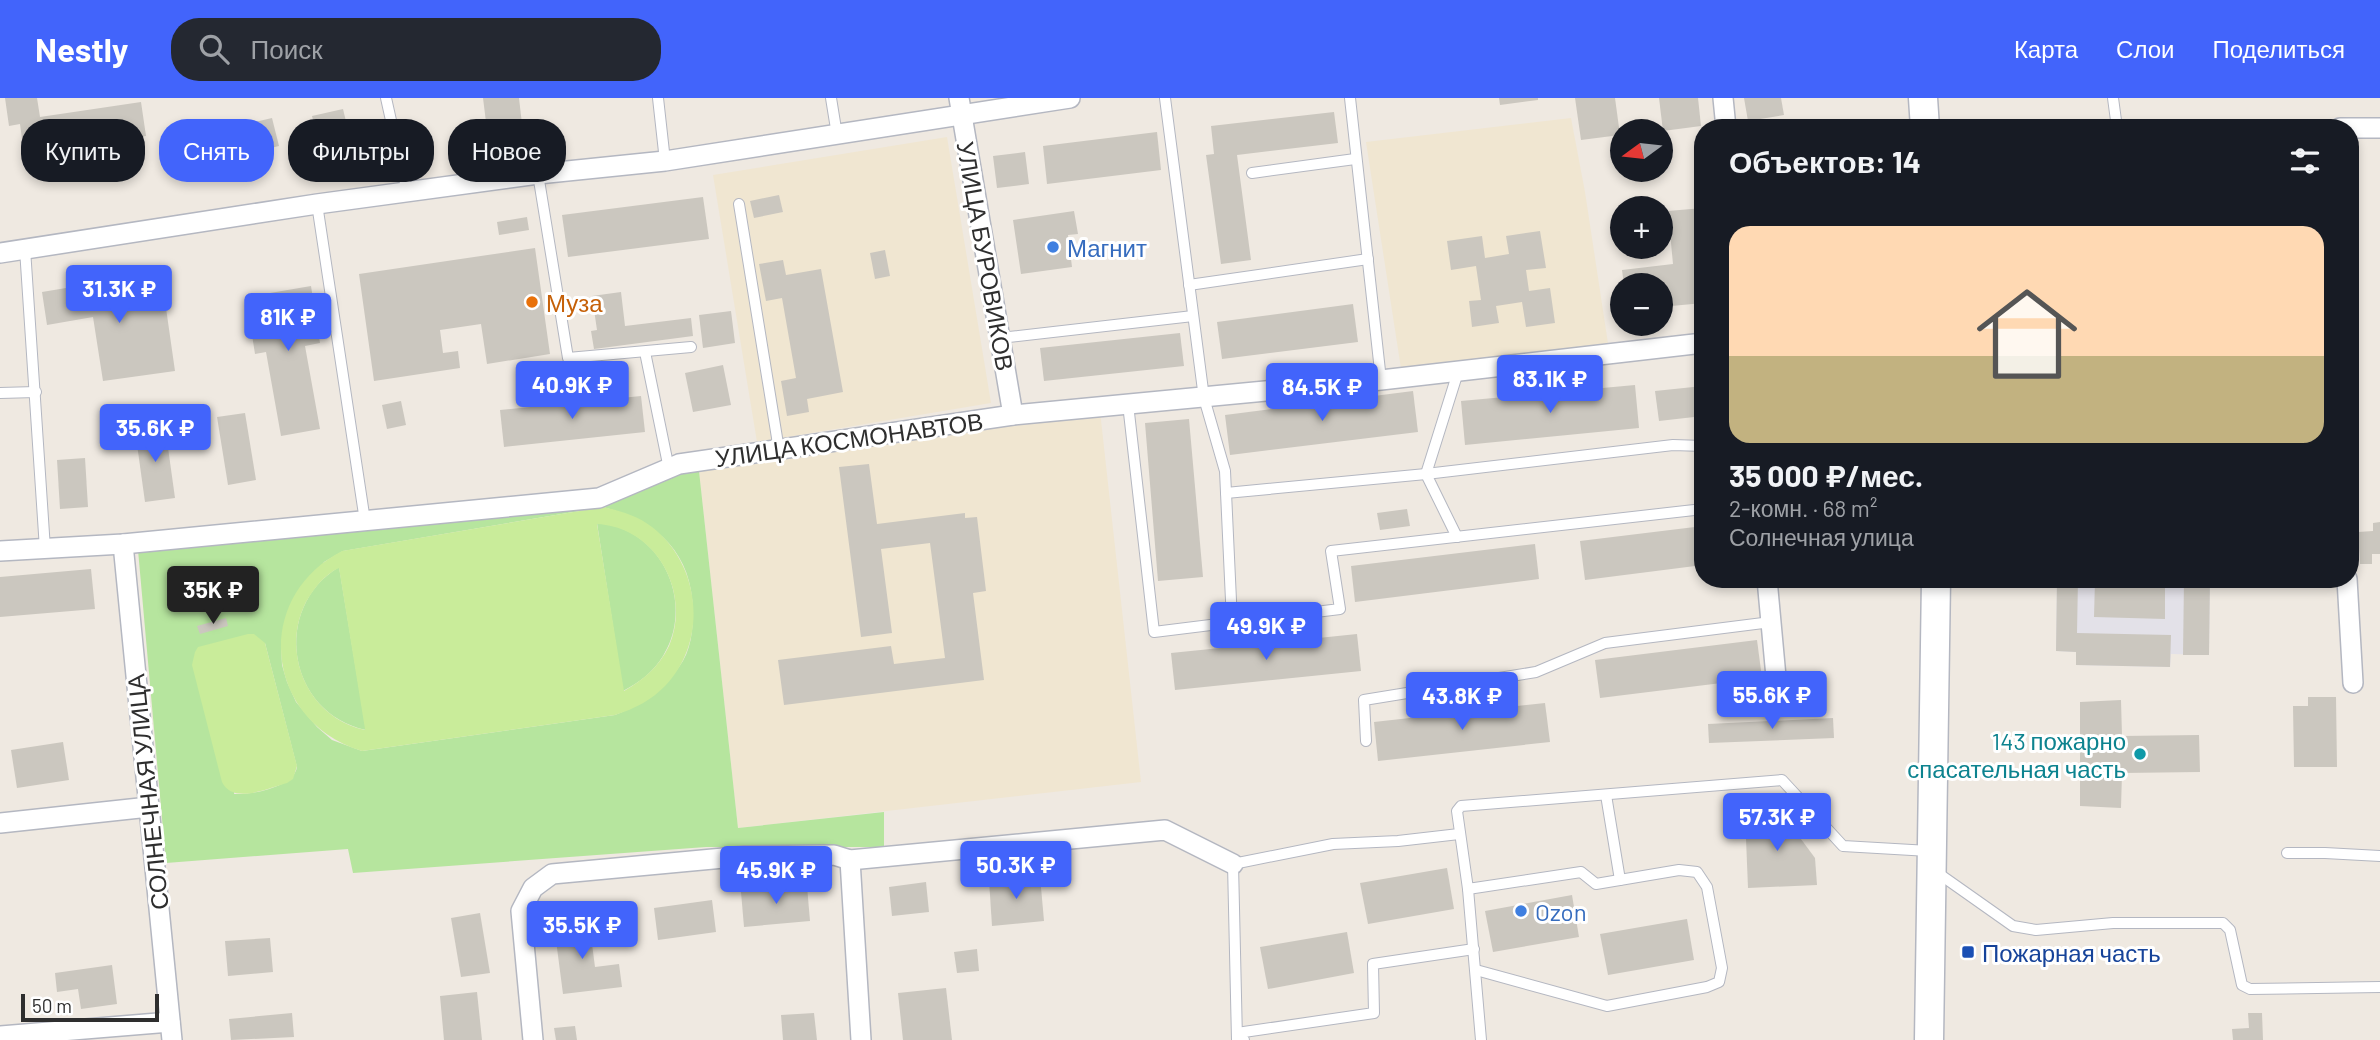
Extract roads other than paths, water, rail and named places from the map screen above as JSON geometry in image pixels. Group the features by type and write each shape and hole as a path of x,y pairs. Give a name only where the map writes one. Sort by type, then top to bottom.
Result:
{"street":[{"path":"566,171 666,161 837,135 960,106 1070,98"},
{"path":"1723,98 1725,119"},
{"path":"1923,98 1924,119"},
{"name":"УЛИЦА БУРОВИКОВ","path":"960,106 1013,415"},
{"path":"2359,128 2380,128"},
{"path":"0,253 480,182"},
{"name":"УЛИЦА КОСМОНАВТОВ","path":"0,551 123,544 600,498 680,464 1013,415 1458,372 1694,344"},
{"name":"СОЛНЕЧНАЯ УЛИЦА","path":"123,544 171,1031"},
{"path":"1768,588 1776,677"},
{"path":"1929,1040 1936,588"},
{"path":"2348,588 2353,683"},
{"path":"0,823 149,807"},
{"path":"533,1040 521,911 533,888 552,874 746,856 834,855 850,860 1165,830 1233,864"},
{"path":"850,860 861,1040"},
{"path":"0,1036 171,1031"}],"lane":[{"path":"386,98 407,192"},
{"path":"658,98 666,161"},
{"path":"831,98 837,135"},
{"path":"1165,98 1204,398 1225,471 1232,622"},
{"path":"1350,98 1381,380"},
{"path":"2113,98 2116,119"},
{"path":"1252,173 1355,159"},
{"path":"539,182 568,358 691,347"},
{"path":"317,204 365,521"},
{"path":"739,204 779,450"},
{"path":"25,250 44,549"},
{"path":"1189,285 1368,259"},
{"path":"1000,338 1193,316"},
{"path":"645,352 669,469"},
{"path":"1457,537 1426,474 1458,372"},
{"path":"0,393 36,392"},
{"path":"1128,404 1154,632 1340,609 1331,551 1694,510"},
{"path":"1226,493 1426,474 1673,445 1694,446"},
{"path":"1366,741 1363,700 1536,673 1605,642 1771,622"},
{"path":"1482,1040 1468,889 1459,834 1457,811 1461,806 1782,780 1843,846 1933,861 2013,926 2036,930 2113,923 2223,923 2230,930 2242,985 2250,989 2380,987"},
{"path":"1606,795 1620,880"},
{"path":"1459,834 1398,841 1333,844 1233,864 1240,1038 1374,1013 1373,964 1474,949"},
{"path":"2287,853 2380,856"},
{"path":"1468,889 1581,872 1596,884 1679,870 1697,872 1707,887 1723,968 1719,982 1707,987 1607,1006 1476,970"}],"place":[{"name":"Магнит","path":"1053,247"},
{"name":"Муза","path":"532,302"},
{"name":"143 пожарно спасательная часть","path":"2140,754"},
{"name":"Ozon","path":"1521,911"},
{"name":"Пожарная часть","path":"1968,952"}]}
